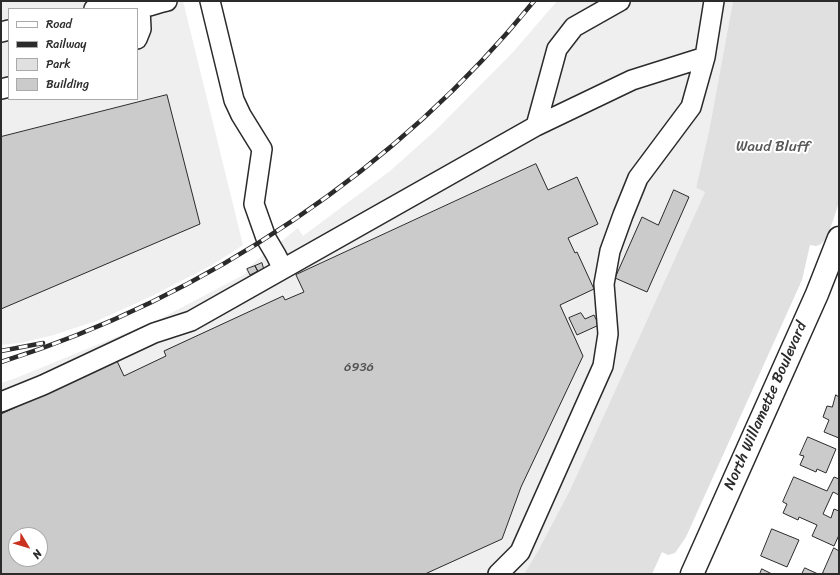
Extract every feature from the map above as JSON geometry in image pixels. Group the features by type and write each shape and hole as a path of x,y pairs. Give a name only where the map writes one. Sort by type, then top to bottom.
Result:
{"main road":[{"name":"North Willamette Boulevard","path":"692,574 817,294 839,238"}],"street":[{"path":"138,36 141,29 140,8 167,1"},
{"path":"210,1 234,100 241,115 262,149 254,204 266,238 283,269"},
{"path":"536,126 557,49 593,1"},
{"path":"574,27 620,1"},
{"path":"498,574 520,552 603,366 608,334 604,284 610,251 638,178 691,107 705,58 714,1"},
{"path":"99,8 110,8"},
{"path":"1,402 43,385 154,333 192,321 536,126 632,80 705,58"}],"shaded area":[{"path":"1,1 183,1 243,245 214,264 152,296 99,320 54,335 20,343 1,345"},
{"path":"557,1 733,1 709,131 696,188 705,192 570,490 538,551 524,574 1,574 1,383 160,319 245,274 247,269 298,228 303,236 390,171 438,128 514,51"}],"green space":[{"name":"Waud Bluff","path":"733,1 839,1 839,202 832,224 825,240 822,243 818,246 810,245 802,280 686,537 675,553 668,555 662,552 652,574 524,574 538,551 570,490 705,192 696,188 709,131"}],"building":[{"path":"167,95 200,224 1,309 1,137"},
{"path":"536,164 548,190 577,177 598,224 568,238 575,253 577,252 594,289 560,305 583,356 521,487 502,539 425,574 1,574 1,414 117,361 124,376 166,356 164,351 283,296 285,300 304,292 296,275"},
{"path":"674,190 689,197 647,292 615,278 642,217 658,225"},
{"path":"262,263 264,270 258,272 255,266"},
{"path":"255,266 258,271 250,275 247,269"},
{"path":"581,313 585,319 594,315 599,325 577,335 569,318"},
{"path":"836,395 839,397 839,438 824,432 829,420 823,417 827,406 832,407"},
{"path":"808,437 836,449 826,473 817,469 816,472 800,465 804,456 800,455"},
{"path":"794,477 827,491 834,477 839,479 839,495 833,492 823,514 831,518 834,509 839,511 839,535 834,546 812,536 817,525 799,517 798,520 783,513 787,504 783,502"},
{"path":"772,529 799,540 787,567 761,556"},
{"path":"834,548 839,551 839,574 823,573"},
{"path":"805,568 818,574 802,574"},
{"path":"762,569 772,574 760,574"}],"railway":[{"path":"1,362 77,335 151,302 224,264 293,220 360,172 422,119 481,62 534,1"},
{"path":"1,351 43,343"}]}
